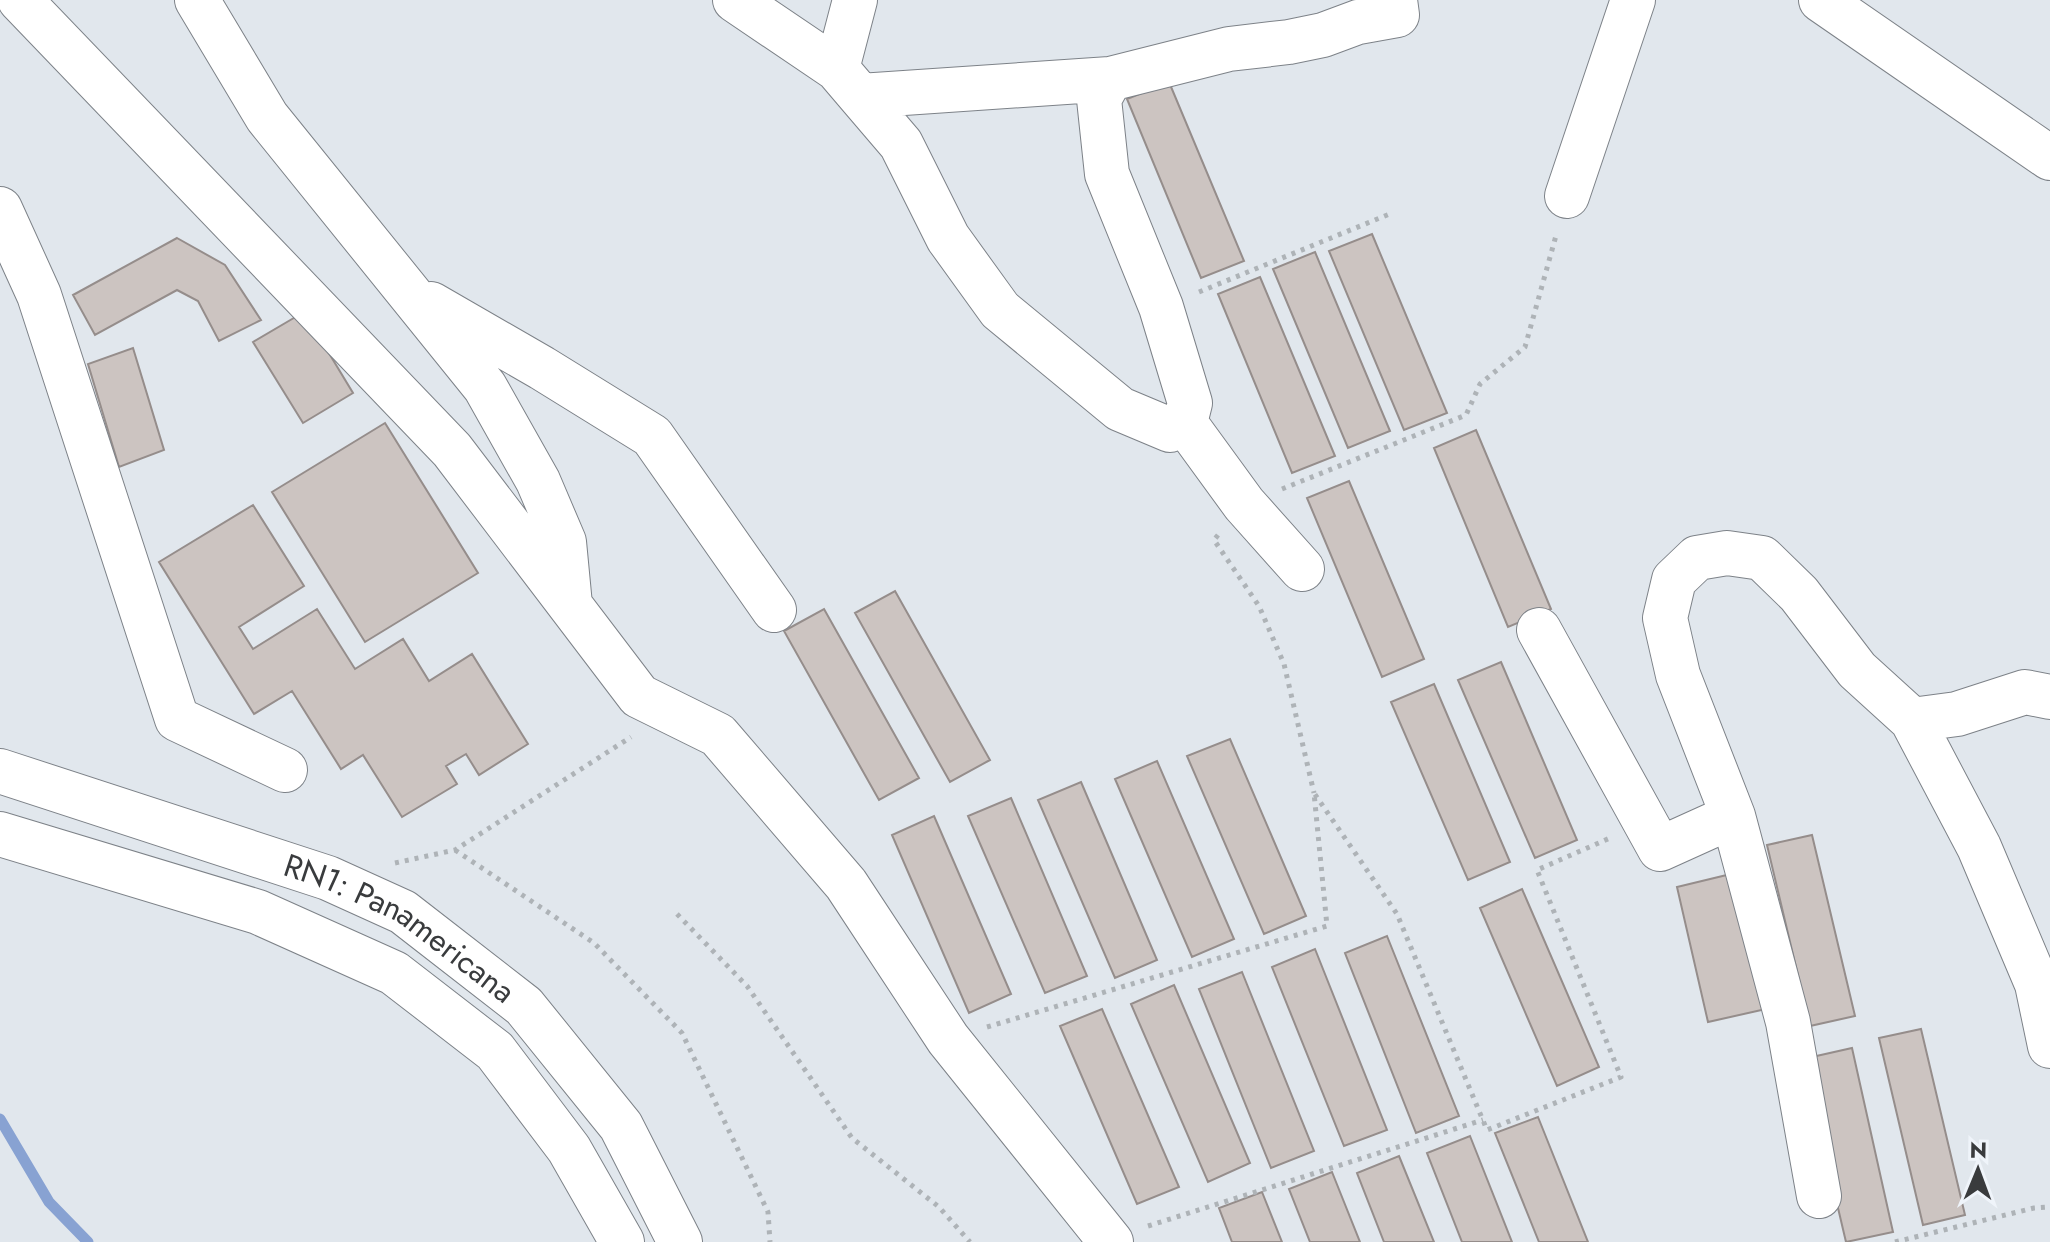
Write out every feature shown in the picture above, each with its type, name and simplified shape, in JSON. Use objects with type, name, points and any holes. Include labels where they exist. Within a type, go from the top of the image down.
[{"type":"main road","points":[[20,0],[452,450],[639,696],[718,735],[846,884],[948,1039],[1109,1240]]},
{"type":"main road","points":[[197,0],[267,117],[485,387],[538,481],[564,542],[570,605]]},
{"type":"main road","points":[[735,0],[849,82],[901,144],[948,238],[1000,310],[1120,409],[1170,430],[1185,423]]},
{"type":"main road","points":[[849,82],[855,0]]},
{"type":"main road","points":[[849,82],[1110,79],[1229,49],[1323,35],[1358,22],[1397,15],[1395,0]]},
{"type":"main road","points":[[1567,196],[1633,0]]},
{"type":"main road","points":[[1821,0],[2050,158]]},
{"type":"main road","points":[[1110,79],[1099,99],[1107,174],[1161,307],[1190,403],[1185,423]]},
{"type":"main road","points":[[0,209],[39,295],[177,719],[285,770]]},
{"type":"main road","points":[[408,291],[652,436],[774,610]]},
{"type":"main road","points":[[1185,423],[1244,504],[1302,569]]},
{"type":"main road","points":[[1819,1196],[1788,1022],[1733,816],[1678,675],[1665,618],[1674,580],[1697,558],[1727,553],[1762,558],[1799,594],[1857,670],[1912,720],[1979,847],[2037,984],[2050,1046]]},
{"type":"main road","points":[[1539,630],[1660,849],[1733,816]]},
{"type":"main road","points":[[1912,720],[1957,714],[2025,692],[2050,697]]},
{"type":"main road","name":"RN1: Panamericana","points":[[0,771],[328,878],[403,912],[524,1006],[621,1126],[680,1242]]},
{"type":"main road","name":"RN1: Panamericana","points":[[0,834],[258,912],[394,973],[495,1051],[569,1149],[622,1242]]},
{"type":"path","points":[[948,1039],[1327,926],[1314,793],[1284,664],[1259,606],[1214,540],[1244,504],[1466,415],[1480,384],[1525,347],[1567,196]]},
{"type":"path","points":[[1161,307],[1392,213]]},
{"type":"path","points":[[328,878],[455,850],[671,712]]},
{"type":"path","points":[[1314,793],[1397,914],[1487,1130],[1621,1077],[1537,870],[1645,822]]},
{"type":"path","points":[[455,850],[594,943],[682,1033],[768,1212],[770,1242]]},
{"type":"path","points":[[677,914],[747,986],[852,1138],[939,1207],[970,1242]]},
{"type":"path","points":[[1109,1240],[1483,1120]]},
{"type":"path","points":[[1895,1242],[2034,1208],[2050,1207]]},
{"type":"building","points":[[1169,82],[1244,261],[1201,278],[1127,99]]},
{"type":"building","points":[[1372,234],[1447,413],[1404,430],[1329,251]]},
{"type":"building","points":[[177,238],[225,265],[261,320],[219,341],[198,301],[177,290],[95,335],[73,295]]},
{"type":"building","points":[[1315,252],[1390,431],[1348,448],[1273,269]]},
{"type":"building","points":[[1260,277],[1335,456],[1292,473],[1218,294]]},
{"type":"building","points":[[304,312],[353,393],[303,423],[253,342]]},
{"type":"building","points":[[133,348],[164,450],[119,467],[88,364]]},
{"type":"building","points":[[385,423],[478,573],[365,642],[272,492]]},
{"type":"building","points":[[1476,430],[1551,609],[1508,627],[1434,448]]},
{"type":"building","points":[[1349,481],[1424,659],[1382,677],[1307,498]]},
{"type":"building","points":[[253,505],[304,586],[239,627],[253,649],[317,609],[355,669],[403,639],[429,681],[472,654],[528,744],[479,775],[466,754],[446,766],[457,784],[402,817],[363,755],[341,769],[292,691],[254,714],[159,562]]},
{"type":"building","points":[[895,591],[990,760],[950,782],[855,613]]},
{"type":"building","points":[[824,609],[919,778],[879,800],[784,631]]},
{"type":"building","points":[[1501,662],[1577,840],[1535,858],[1458,680]]},
{"type":"building","points":[[1434,684],[1510,862],[1468,880],[1391,702]]},
{"type":"building","points":[[1230,739],[1306,916],[1264,934],[1187,756]]},
{"type":"building","points":[[1157,761],[1234,939],[1192,957],[1115,779]]},
{"type":"building","points":[[1081,782],[1157,960],[1115,978],[1038,800]]},
{"type":"building","points":[[1011,798],[1087,976],[1045,993],[968,816]]},
{"type":"building","points":[[934,816],[1011,994],[969,1013],[892,835]]},
{"type":"building","points":[[1812,835],[1855,1016],[1810,1026],[1767,845]]},
{"type":"building","points":[[1735,873],[1766,1009],[1708,1022],[1677,887]]},
{"type":"building","points":[[1522,889],[1599,1067],[1557,1086],[1480,908]]},
{"type":"building","points":[[1387,936],[1459,1116],[1416,1133],[1345,953]]},
{"type":"building","points":[[1315,949],[1387,1130],[1344,1146],[1272,967]]},
{"type":"building","points":[[1242,972],[1314,1151],[1271,1168],[1199,989]]},
{"type":"building","points":[[1174,985],[1250,1163],[1208,1182],[1131,1004]]},
{"type":"building","points":[[1102,1009],[1179,1187],[1137,1204],[1060,1026]]},
{"type":"building","points":[[1921,1029],[1965,1215],[1923,1225],[1879,1038]]},
{"type":"building","points":[[1852,1048],[1893,1232],[1846,1242],[1803,1059]]},
{"type":"building","points":[[1538,1117],[1588,1242],[1539,1242],[1495,1133]]},
{"type":"building","points":[[1470,1136],[1512,1242],[1462,1242],[1427,1153]]},
{"type":"building","points":[[1399,1156],[1434,1242],[1384,1242],[1357,1173]]},
{"type":"building","points":[[1332,1172],[1360,1242],[1310,1242],[1289,1189]]},
{"type":"building","points":[[1262,1192],[1282,1242],[1232,1242],[1219,1208]]},
{"type":"waterway","points":[[0,1119],[49,1202],[88,1242]]}]
